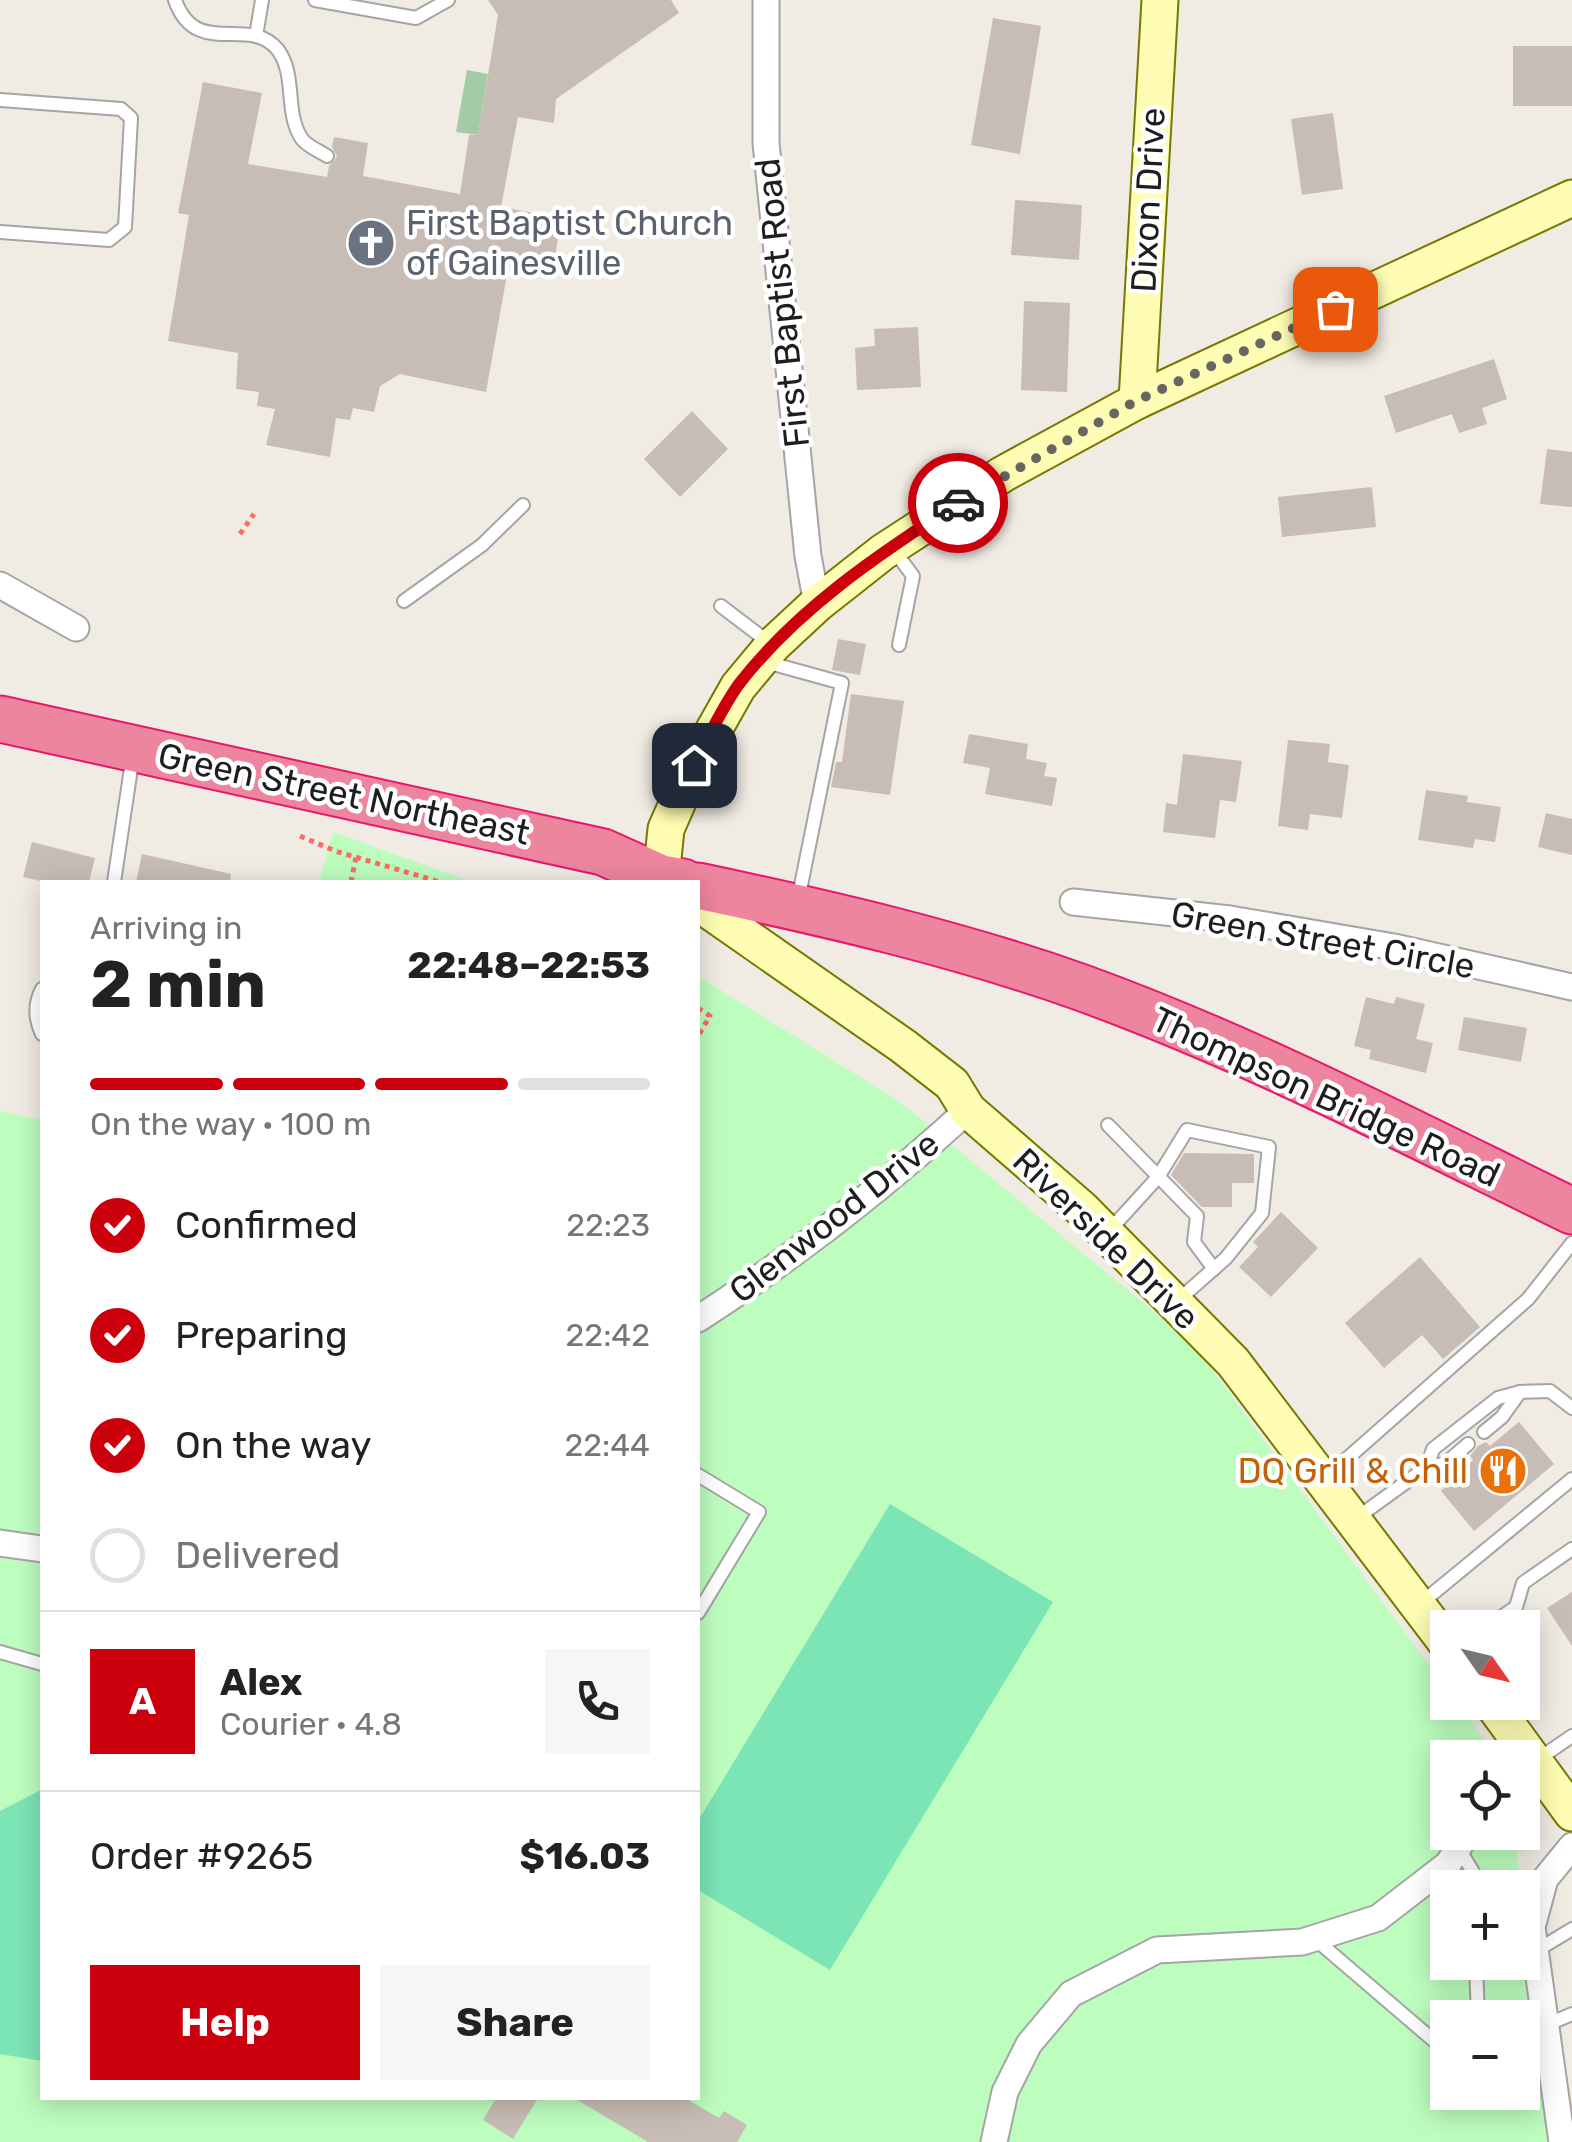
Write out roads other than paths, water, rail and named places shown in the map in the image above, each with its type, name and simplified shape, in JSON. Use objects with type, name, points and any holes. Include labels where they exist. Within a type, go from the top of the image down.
[{"type":"highway","name":"Green Street Northeast","points":[[0,719],[603,852],[672,880]]},
{"type":"highway","name":"Green Street Northeast","points":[[700,887],[878,926],[1078,987]]},
{"type":"highway","name":"Thompson Bridge Road","points":[[1078,987],[1228,1047],[1572,1211]]},
{"type":"street","name":"First Baptist Road","points":[[766,0],[766,143],[808,556],[817,604]]},
{"type":"street","name":"Dixon Drive","points":[[1136,401],[1160,0]]},
{"type":"street","points":[[677,880],[666,828],[727,703],[766,652],[817,604],[892,546],[1003,474],[1136,401],[1572,198]]},
{"type":"street","points":[[0,585],[76,628]]},
{"type":"street","name":"Green Street Circle","points":[[1073,902],[1230,919],[1394,946],[1572,987]]},
{"type":"street","name":"Riverside Drive","points":[[700,904],[904,1046],[952,1084],[968,1110],[1106,1234],[1233,1362],[1430,1622]]},
{"type":"street","name":"Glenwood Drive","points":[[700,1318],[766,1275],[892,1180],[968,1110]]},
{"type":"street","points":[[0,1543],[40,1549]]},
{"type":"street","points":[[1540,1775],[1572,1813]]},
{"type":"street","points":[[1540,1900],[1546,1879],[1572,1846]]},
{"type":"street","points":[[994,2142],[1005,2092],[1029,2044],[1071,1994],[1157,1950],[1302,1942],[1378,1918],[1448,1864],[1457,1850]]},
{"type":"street","points":[[1540,1980],[1566,2110],[1562,2142]]},
{"type":"street","points":[[1548,2142],[1566,2110]]},
{"type":"lane","points":[[175,0],[190,26],[213,35],[256,36],[276,48],[289,74],[294,121],[302,140],[326,156]]},
{"type":"lane","points":[[256,36],[262,0]]},
{"type":"lane","points":[[315,0],[416,18],[448,0]]},
{"type":"lane","points":[[0,100],[121,108],[131,118],[125,226],[108,240],[0,232]]},
{"type":"lane","points":[[404,601],[482,545],[524,505]]},
{"type":"lane","points":[[892,546],[913,576],[899,645]]},
{"type":"lane","points":[[721,606],[766,652],[842,683],[797,907]]},
{"type":"lane","points":[[114,880],[134,748]]},
{"type":"lane","points":[[40,992],[36,1021],[40,1030]]},
{"type":"lane","points":[[1108,1126],[1197,1216],[1194,1242],[1214,1268]]},
{"type":"lane","points":[[1106,1234],[1158,1177],[1187,1130],[1269,1147],[1262,1214],[1214,1268],[1175,1304]]},
{"type":"lane","points":[[1322,1480],[1528,1299],[1572,1242]]},
{"type":"lane","points":[[1427,1467],[1433,1449],[1498,1398],[1520,1392],[1550,1391],[1572,1408]]},
{"type":"lane","points":[[1484,1432],[1520,1392]]},
{"type":"lane","points":[[1354,1521],[1427,1467],[1445,1464],[1468,1444]]},
{"type":"lane","points":[[700,1476],[759,1512],[700,1610]]},
{"type":"lane","points":[[1418,1606],[1572,1480]]},
{"type":"lane","points":[[1512,1610],[1523,1583],[1572,1549]]},
{"type":"lane","points":[[0,1652],[40,1663]]},
{"type":"lane","points":[[1540,1746],[1572,1736]]},
{"type":"lane","points":[[1540,1949],[1572,1929]]},
{"type":"lane","points":[[1314,1938],[1430,2037]]},
{"type":"lane","points":[[1546,2025],[1572,2014]]},
{"type":"place","name":"First Baptist Church of Gainesville","points":[[371,243]]},
{"type":"place","name":"DQ Grill & Chill","points":[[1503,1471]]}]
